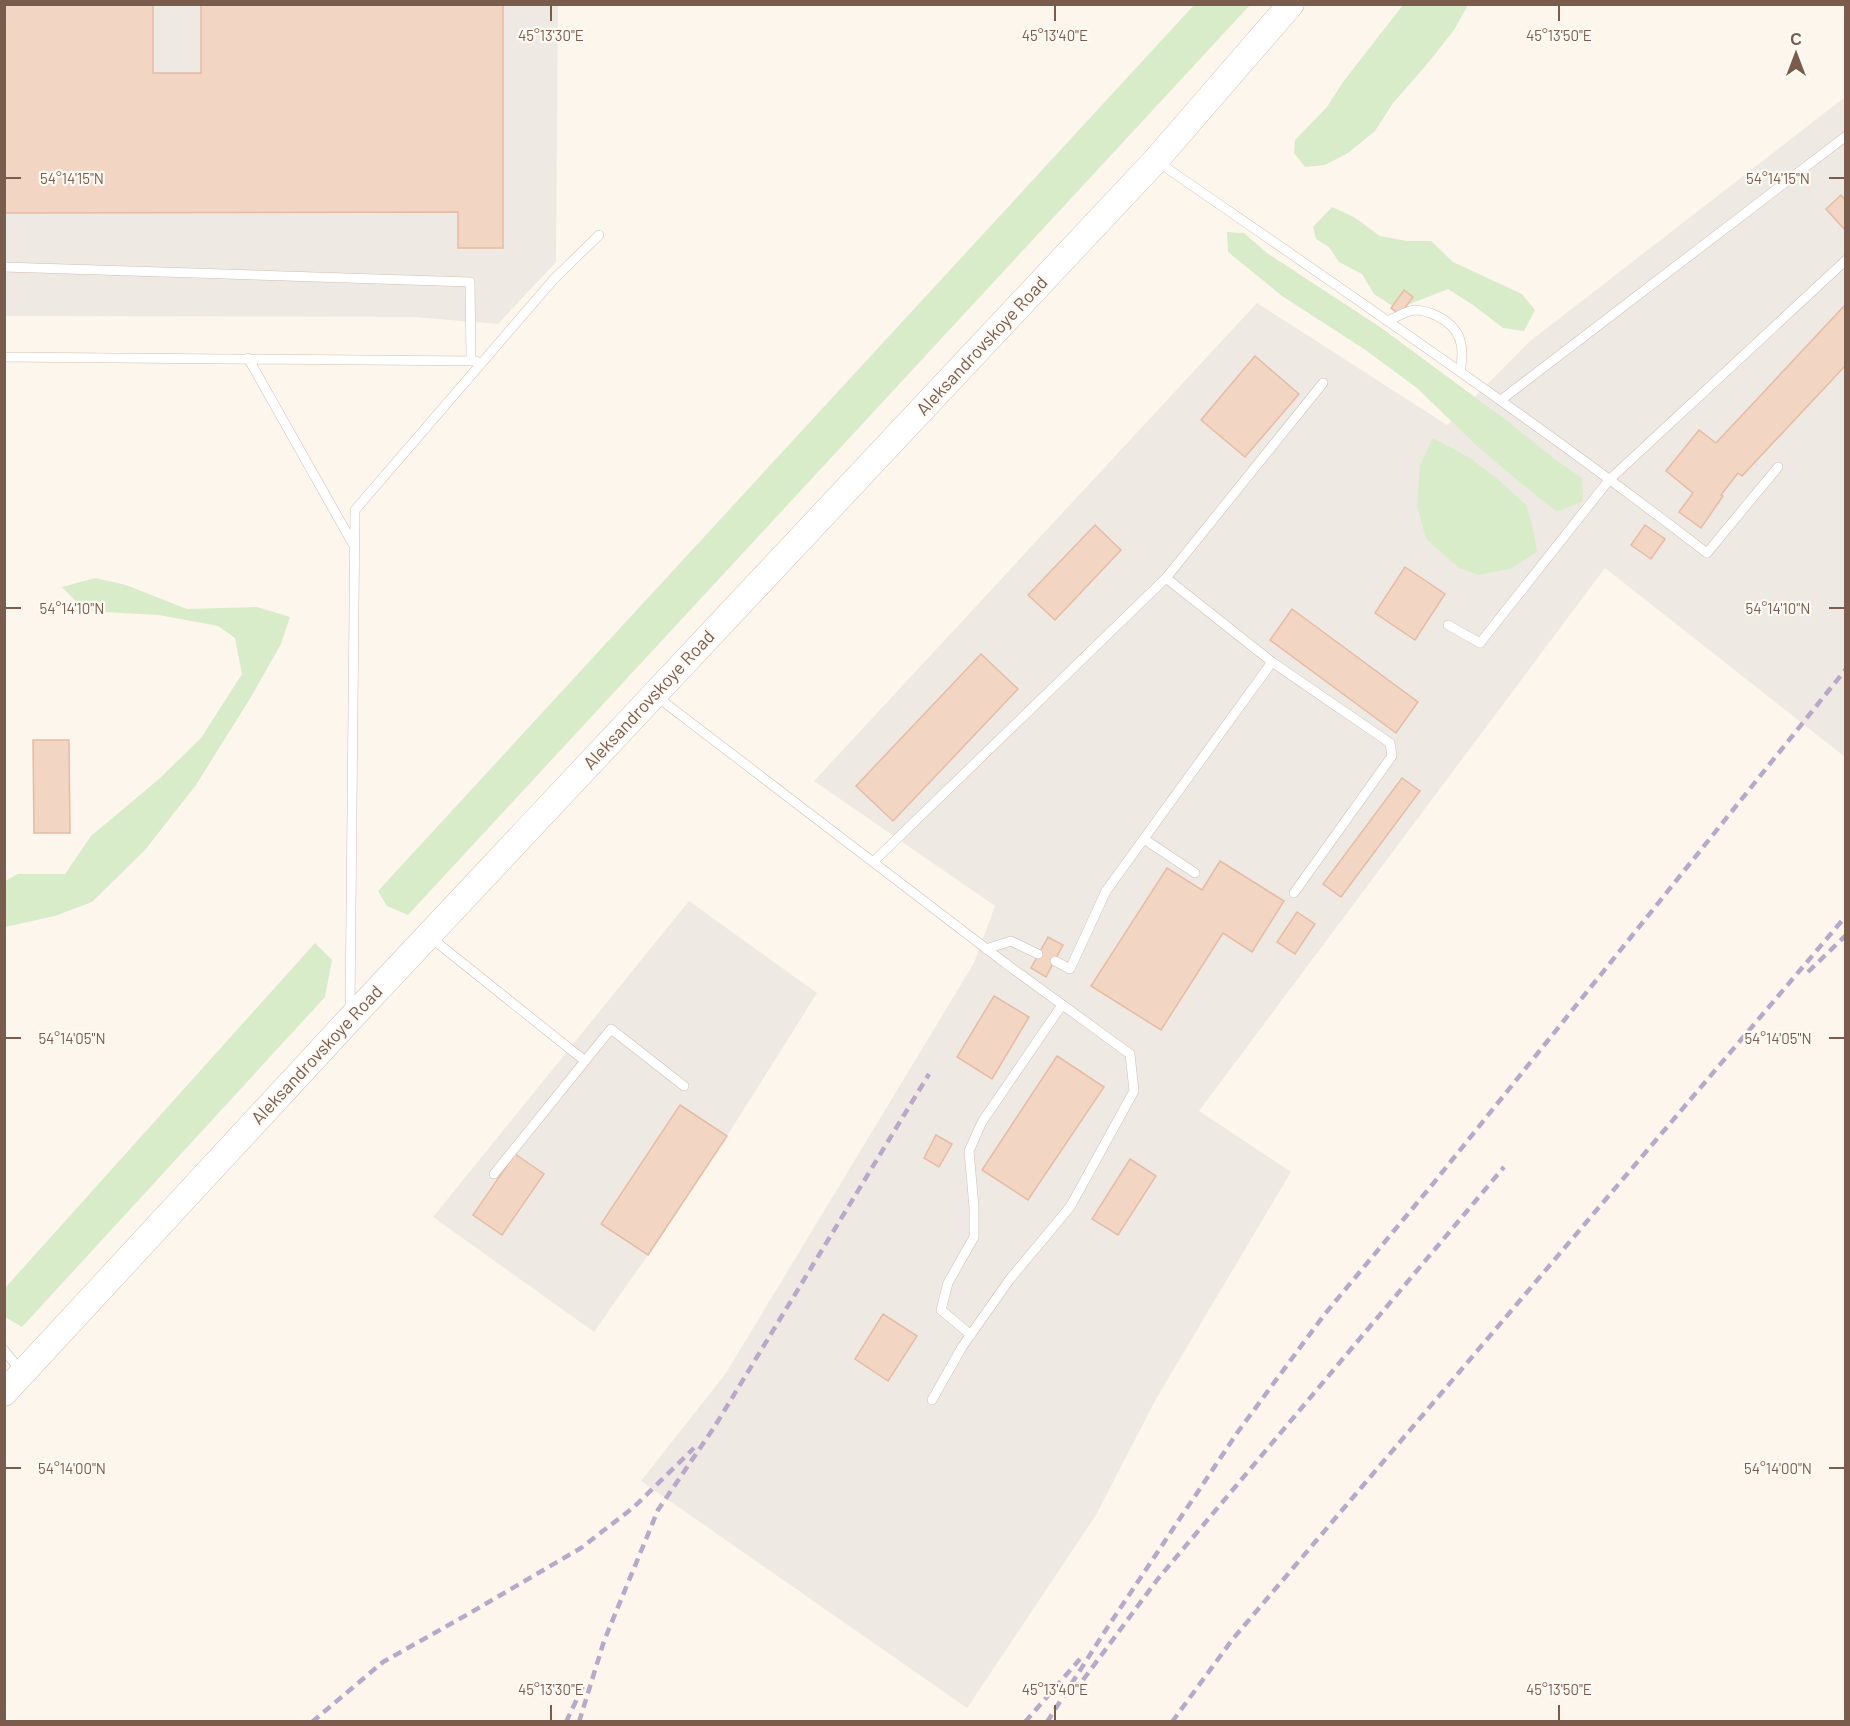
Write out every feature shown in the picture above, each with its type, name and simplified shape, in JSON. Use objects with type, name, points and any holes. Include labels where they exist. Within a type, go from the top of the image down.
[{"type":"main road","name":"Aleksandrovskoye Road","points":[[4,1393],[350,1019],[1156,160],[1291,4]]},
{"type":"lane","points":[[1501,400],[1845,136]]},
{"type":"lane","points":[[1156,160],[1501,400],[1707,553],[1778,467]]},
{"type":"lane","points":[[350,1019],[354,510],[554,279],[599,235]]},
{"type":"lane","points":[[1448,625],[1480,643],[1609,480],[1845,260]]},
{"type":"lane","points":[[4,267],[470,282],[471,360]]},
{"type":"lane","points":[[1388,321],[1414,310],[1432,313],[1446,320],[1458,333],[1463,355],[1460,372]]},
{"type":"lane","points":[[4,357],[483,361]]},
{"type":"lane","points":[[248,358],[354,546]]},
{"type":"lane","points":[[873,862],[1166,578],[1323,383]]},
{"type":"lane","points":[[1166,578],[1272,662],[1390,742],[1392,756],[1294,893]]},
{"type":"lane","points":[[1055,961],[1070,969],[1106,891],[1272,662]]},
{"type":"lane","points":[[654,695],[986,949],[1130,1054],[1134,1091],[1070,1207],[1010,1279],[971,1335],[932,1400]]},
{"type":"lane","points":[[1143,839],[1195,873]]},
{"type":"lane","points":[[429,935],[585,1060]]},
{"type":"lane","points":[[986,949],[1011,941],[1038,954]]},
{"type":"lane","points":[[971,1335],[940,1310],[948,1283],[974,1237],[969,1151],[982,1122],[1062,1005]]},
{"type":"lane","points":[[494,1174],[611,1029],[684,1086]]},
{"type":"lane","points":[[4,1350],[23,1373]]},
{"type":"shaded area","points":[[5,5],[558,5],[556,262],[498,324],[414,317],[5,316]]},
{"type":"shaded area","points":[[1845,97],[1845,757],[1605,568],[1199,1111],[1291,1172],[1156,1399],[1096,1515],[967,1708],[641,1481],[726,1373],[974,963],[995,906],[814,781],[1257,303],[1447,425],[1529,342]]},
{"type":"shaded area","points":[[689,901],[817,993],[727,1136],[594,1332],[433,1217]]},
{"type":"green space","points":[[1195,4],[1250,5],[408,915],[387,906],[378,891]]},
{"type":"green space","points":[[1403,5],[1468,5],[1454,30],[1393,103],[1375,131],[1348,153],[1325,165],[1305,167],[1294,153],[1295,140],[1327,107],[1343,82]]},
{"type":"green space","points":[[1332,207],[1354,217],[1380,236],[1407,241],[1431,241],[1453,262],[1522,294],[1535,310],[1524,331],[1503,328],[1448,289],[1397,309],[1374,294],[1362,274],[1339,262],[1329,247],[1316,239],[1313,227]]},
{"type":"green space","points":[[1227,232],[1244,233],[1267,253],[1380,327],[1510,423],[1582,478],[1583,501],[1557,512],[1477,446],[1417,388],[1364,349],[1282,296],[1228,252]]},
{"type":"green space","points":[[1433,438],[1470,458],[1526,505],[1537,552],[1510,569],[1478,575],[1459,568],[1426,539],[1417,506],[1420,465]]},
{"type":"green space","points":[[95,578],[126,585],[187,609],[257,607],[290,617],[281,644],[251,697],[196,785],[145,850],[92,902],[55,916],[5,927],[5,881],[18,874],[65,874],[91,836],[159,779],[201,738],[242,674],[235,638],[218,626],[159,615],[85,611],[62,587]]},
{"type":"green space","points":[[315,943],[332,960],[325,997],[22,1327],[5,1317],[5,1288]]},
{"type":"building","points":[[4,4],[153,4],[153,73],[201,73],[201,4],[503,4],[503,248],[458,248],[458,212],[4,213]]},
{"type":"building","points":[[1841,195],[1846,201],[1846,231],[1826,209]]},
{"type":"building","points":[[1404,290],[1413,297],[1400,315],[1391,308]]},
{"type":"building","points":[[1846,304],[1846,365],[1742,476],[1738,473],[1721,495],[1723,496],[1701,528],[1679,512],[1693,493],[1666,471],[1699,430],[1716,443]]},
{"type":"building","points":[[1255,356],[1299,394],[1245,457],[1201,420]]},
{"type":"building","points":[[1095,525],[1121,550],[1055,620],[1028,595]]},
{"type":"building","points":[[1645,525],[1665,539],[1651,559],[1631,545]]},
{"type":"building","points":[[1405,567],[1445,594],[1415,640],[1375,613]]},
{"type":"building","points":[[1292,609],[1418,702],[1396,733],[1270,640]]},
{"type":"building","points":[[981,654],[1018,689],[893,821],[856,786]]},
{"type":"building","points":[[33,740],[69,740],[70,833],[34,833]]},
{"type":"building","points":[[1402,778],[1420,791],[1341,897],[1323,884]]},
{"type":"building","points":[[1220,861],[1284,901],[1252,952],[1223,933],[1161,1030],[1091,986],[1167,868],[1202,890]]},
{"type":"building","points":[[1297,912],[1315,924],[1295,954],[1277,942]]},
{"type":"building","points":[[1048,937],[1063,945],[1046,977],[1031,968]]},
{"type":"building","points":[[994,996],[1029,1017],[992,1079],[957,1057]]},
{"type":"building","points":[[1057,1056],[1104,1087],[1028,1200],[982,1170]]},
{"type":"building","points":[[680,1105],[727,1136],[648,1255],[601,1224]]},
{"type":"building","points":[[936,1135],[952,1144],[939,1167],[924,1158]]},
{"type":"building","points":[[515,1154],[544,1174],[502,1235],[473,1215]]},
{"type":"building","points":[[1130,1159],[1156,1176],[1118,1235],[1092,1219]]},
{"type":"building","points":[[883,1314],[917,1336],[888,1381],[855,1359]]},
{"type":"railway","points":[[1047,1722],[1237,1433],[1324,1315],[1432,1185],[1846,669]]},
{"type":"railway","points":[[1172,1722],[1232,1640],[1846,916]]},
{"type":"railway","points":[[1808,972],[1846,935]]},
{"type":"railway","points":[[579,1722],[604,1641],[658,1510],[715,1426],[929,1074]]},
{"type":"railway","points":[[1083,1680],[1157,1580],[1504,1167]]},
{"type":"railway","points":[[312,1722],[383,1662],[581,1548],[634,1507],[694,1448]]},
{"type":"railway","points":[[1025,1722],[1080,1659]]},
{"type":"railway","points":[[566,1722],[585,1682]]}]
